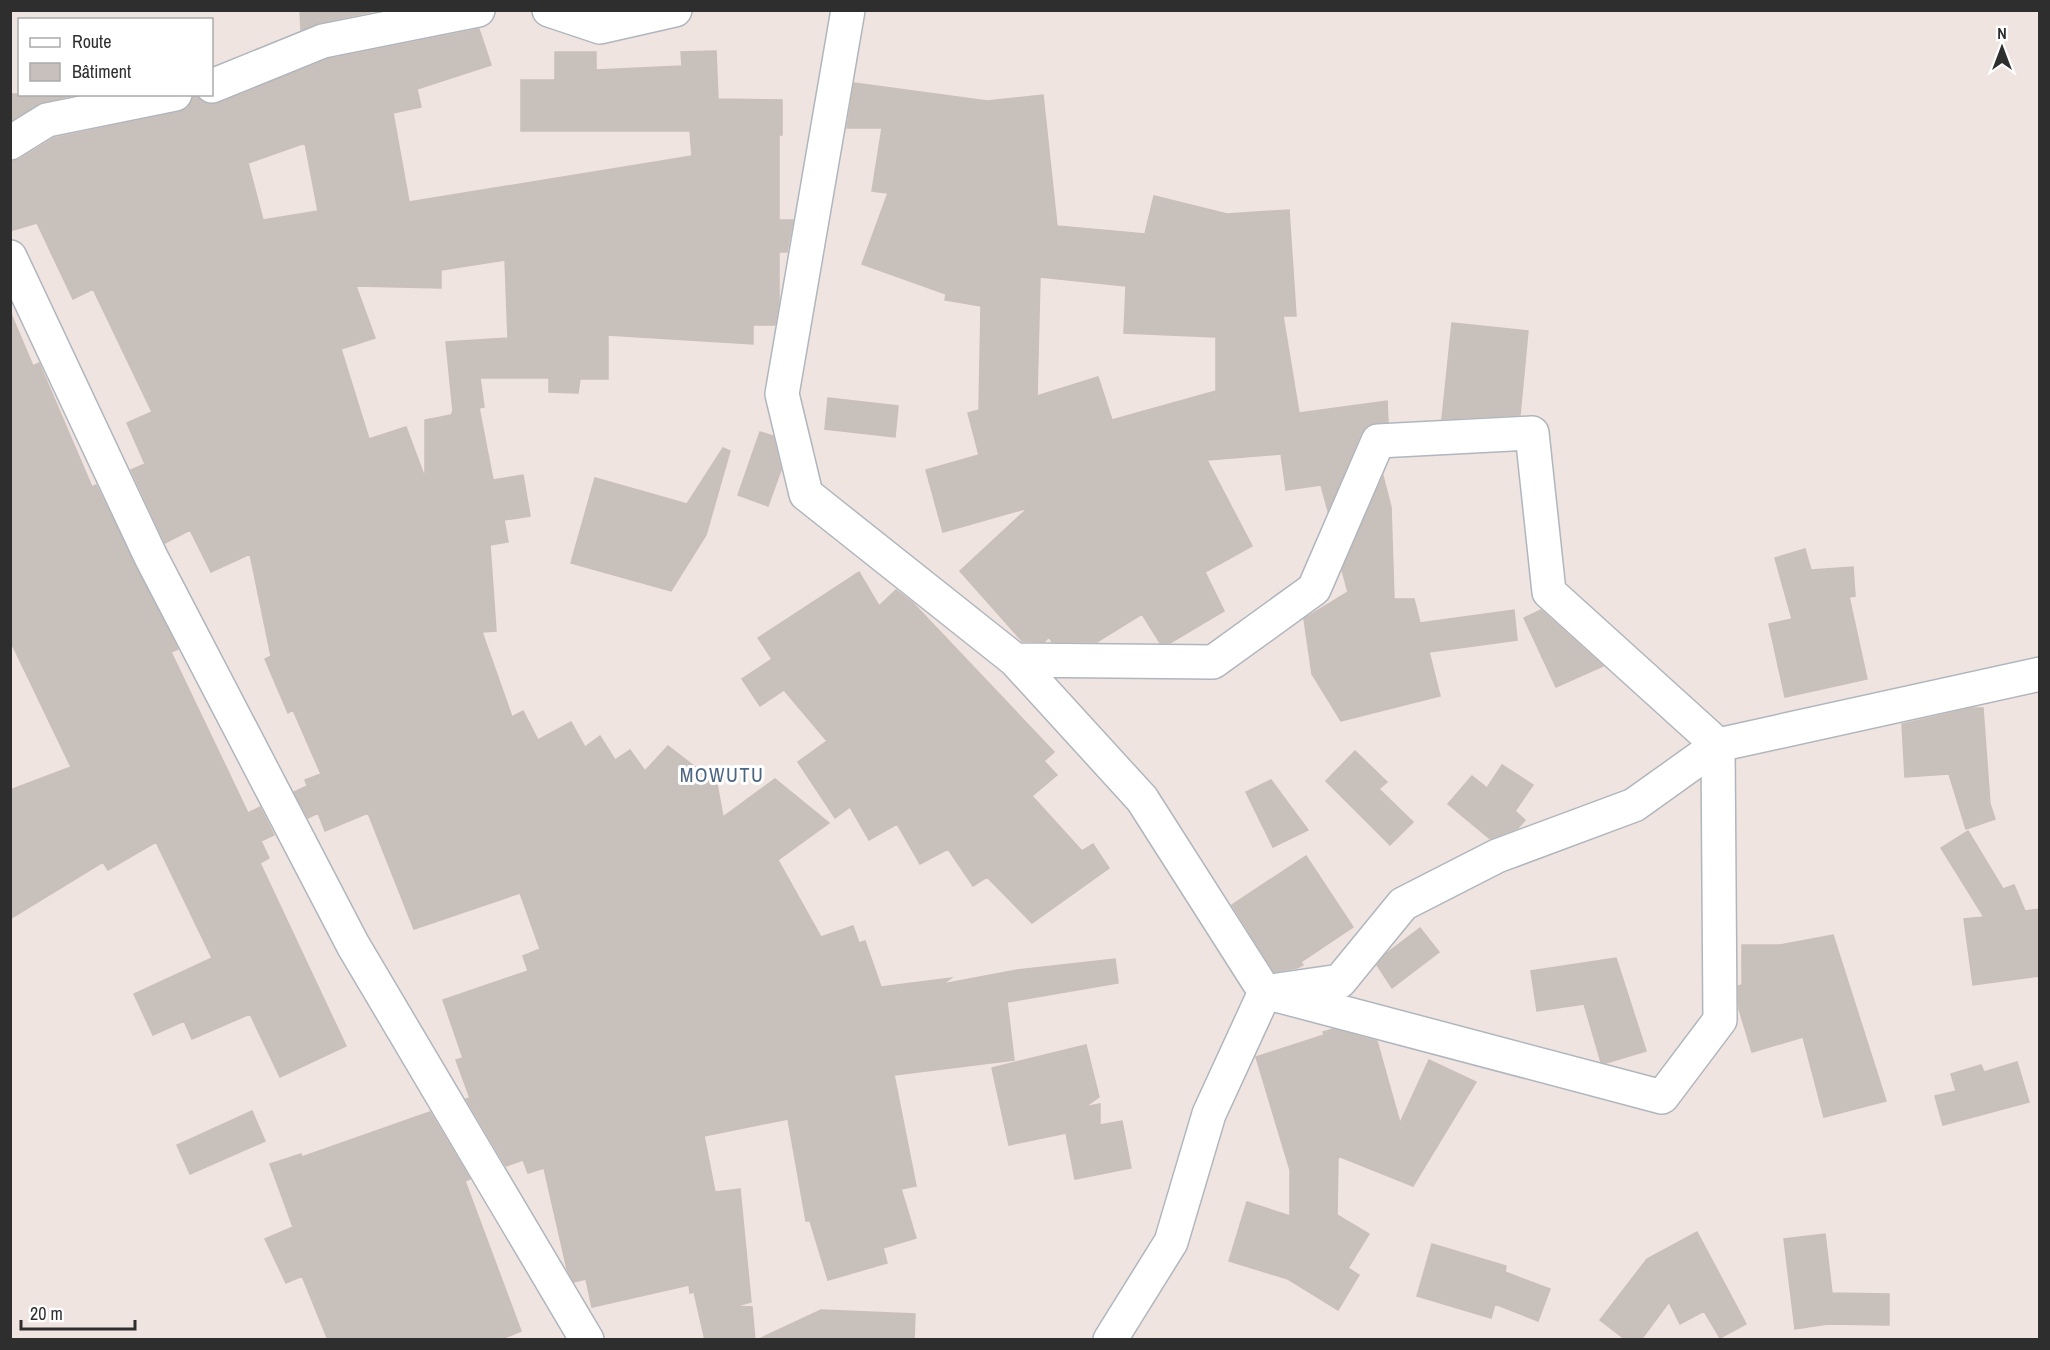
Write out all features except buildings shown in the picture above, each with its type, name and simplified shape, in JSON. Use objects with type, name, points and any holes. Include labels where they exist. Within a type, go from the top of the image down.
[{"type":"street","points":[[213,86],[323,41],[478,10]]},
{"type":"street","points":[[549,10],[600,27],[675,10]]},
{"type":"street","points":[[848,10],[782,393],[806,494],[1015,660],[1142,799],[1265,992],[1662,1097],[1720,1020],[1718,745],[1549,592],[1532,433],[1378,441],[1314,590],[1213,662],[1015,660]]},
{"type":"street","points":[[10,143],[47,120],[165,96]]},
{"type":"street","points":[[10,256],[151,557],[353,945],[587,1340]]},
{"type":"street","points":[[1265,992],[1340,981],[1403,904],[1497,856],[1634,805],[1718,745],[2040,674]]},
{"type":"street","points":[[1110,1340],[1171,1242],[1209,1114],[1265,992]]},
{"type":"district","name":"MOWUTU","points":[[722,775]]}]
